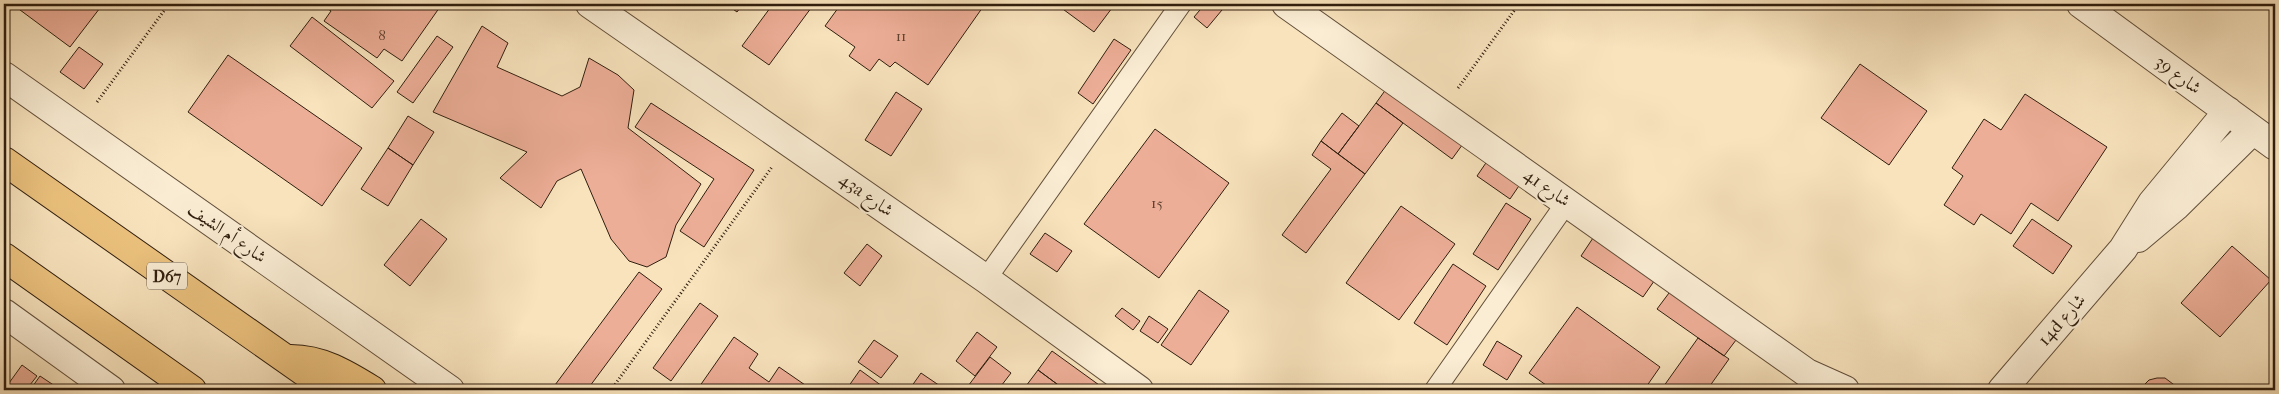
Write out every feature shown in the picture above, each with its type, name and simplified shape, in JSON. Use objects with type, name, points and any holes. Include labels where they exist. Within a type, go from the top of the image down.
[{"type":"main road","name":"D67","points":[[4,161],[330,390]]},
{"type":"main road","points":[[4,257],[192,390]]},
{"type":"main road","points":[[284,359],[319,362],[335,368],[372,390]]},
{"type":"street","name":"43a شارع","points":[[590,4],[986,279],[1138,390]]},
{"type":"street","name":"شارع 41","points":[[1286,4],[1567,202],[1815,381],[1845,390]]},
{"type":"street","name":"شارع 39","points":[[2081,4],[2275,146]]},
{"type":"street","name":"شارع أم الشيف","points":[[4,76],[450,390]]},
{"type":"street","name":"14d شارع","points":[[2002,390],[2122,249],[2146,210],[2228,111]]},
{"type":"street","name":"14d شارع","points":[[2122,249],[2164,218],[2253,130]]},
{"type":"street","points":[[4,313],[111,390]]},
{"type":"lane","points":[[986,279],[1181,4]]},
{"type":"lane","points":[[1436,390],[1567,202]]},
{"type":"path","points":[[77,128],[169,4]]},
{"type":"path","points":[[1439,112],[1519,4]]},
{"type":"path","points":[[611,390],[790,142]]},
{"type":"building","points":[[12,4],[103,4],[70,47]]},
{"type":"building","points":[[321,4],[442,4],[402,61],[384,49],[377,58],[324,21],[331,11]]},
{"type":"building","points":[[726,4],[743,4],[737,12]]},
{"type":"building","points":[[773,4],[814,4],[769,65],[742,46]]},
{"type":"building","points":[[841,4],[985,4],[928,85],[895,62],[890,67],[879,59],[870,71],[849,56],[855,47],[825,26]]},
{"type":"building","points":[[1056,4],[1115,4],[1094,32]]},
{"type":"building","points":[[1205,4],[1227,4],[1207,28],[1194,17]]},
{"type":"building","points":[[312,17],[394,81],[372,108],[290,46]]},
{"type":"building","points":[[482,26],[508,43],[497,67],[562,96],[580,87],[589,58],[618,75],[634,90],[628,128],[701,184],[676,225],[666,257],[647,267],[629,261],[611,239],[581,169],[557,181],[541,208],[500,178],[527,152],[433,112]]},
{"type":"building","points":[[437,36],[453,47],[413,103],[397,92]]},
{"type":"building","points":[[1114,39],[1131,50],[1093,104],[1078,93]]},
{"type":"building","points":[[79,47],[103,64],[84,89],[60,72]]},
{"type":"building","points":[[228,55],[362,148],[322,206],[188,112]]},
{"type":"building","points":[[1860,64],[1927,111],[1889,165],[1821,118]]},
{"type":"building","points":[[1392,81],[1468,137],[1452,159],[1376,103]]},
{"type":"building","points":[[896,92],[922,109],[891,156],[865,140]]},
{"type":"building","points":[[2025,94],[2107,147],[2058,221],[2031,203],[2011,234],[1981,214],[1974,225],[1944,205],[1963,176],[1952,168],[1984,119],[2001,130]]},
{"type":"building","points":[[651,103],[754,170],[704,247],[680,231],[714,179],[635,127]]},
{"type":"building","points":[[1376,103],[1403,123],[1365,174],[1338,154]]},
{"type":"building","points":[[1342,113],[1359,126],[1338,154],[1321,141]]},
{"type":"building","points":[[408,116],[434,132],[413,165],[388,148]]},
{"type":"building","points":[[1155,129],[1229,183],[1159,278],[1084,224]]},
{"type":"building","points":[[1321,141],[1365,174],[1306,253],[1282,235],[1331,169],[1312,155]]},
{"type":"building","points":[[388,148],[413,165],[388,206],[361,189]]},
{"type":"building","points":[[1492,154],[1525,177],[1510,199],[1477,176]]},
{"type":"building","points":[[1506,203],[1531,219],[1498,270],[1473,254]]},
{"type":"building","points":[[1401,206],[1455,244],[1399,320],[1346,283]]},
{"type":"building","points":[[421,219],[447,239],[410,286],[384,265]]},
{"type":"building","points":[[2032,219],[2072,246],[2053,274],[2013,246]]},
{"type":"building","points":[[1597,232],[1659,274],[1643,297],[1581,256]]},
{"type":"building","points":[[1045,233],[1072,251],[1057,272],[1030,254]]},
{"type":"building","points":[[867,244],[882,256],[860,286],[844,273]]},
{"type":"building","points":[[2232,246],[2271,280],[2220,337],[2181,303]]},
{"type":"building","points":[[1453,264],[1486,286],[1447,345],[1414,323]]},
{"type":"building","points":[[639,272],[662,289],[587,390],[562,390],[555,385]]},
{"type":"building","points":[[1675,285],[1742,332],[1724,356],[1657,309]]},
{"type":"building","points":[[1199,290],[1229,311],[1191,365],[1161,345]]},
{"type":"building","points":[[700,303],[718,316],[671,381],[653,368]]},
{"type":"building","points":[[1577,307],[1660,367],[1644,390],[1553,390],[1529,373]]},
{"type":"building","points":[[1122,308],[1140,321],[1133,330],[1115,316]]},
{"type":"building","points":[[1149,316],[1168,329],[1158,343],[1140,331]]},
{"type":"building","points":[[977,332],[997,347],[975,376],[956,361]]},
{"type":"building","points":[[734,337],[758,354],[749,368],[769,382],[779,367],[808,387],[806,390],[697,390]]},
{"type":"building","points":[[1698,338],[1729,359],[1707,390],[1661,390]]},
{"type":"building","points":[[874,340],[898,356],[881,378],[858,362]]},
{"type":"building","points":[[1497,341],[1522,356],[1507,380],[1483,365]]},
{"type":"building","points":[[1052,351],[1106,390],[1065,390],[1038,370]]},
{"type":"building","points":[[990,357],[1011,373],[998,390],[965,390]]},
{"type":"building","points":[[22,365],[37,376],[26,390],[4,390]]},
{"type":"building","points":[[860,370],[882,386],[879,390],[846,390]]},
{"type":"building","points":[[1038,370],[1065,390],[1023,390]]},
{"type":"building","points":[[921,373],[946,390],[909,390]]},
{"type":"building","points":[[40,376],[61,390],[30,390]]},
{"type":"building","points":[[2165,378],[2181,390],[2139,390],[2149,380]]}]
